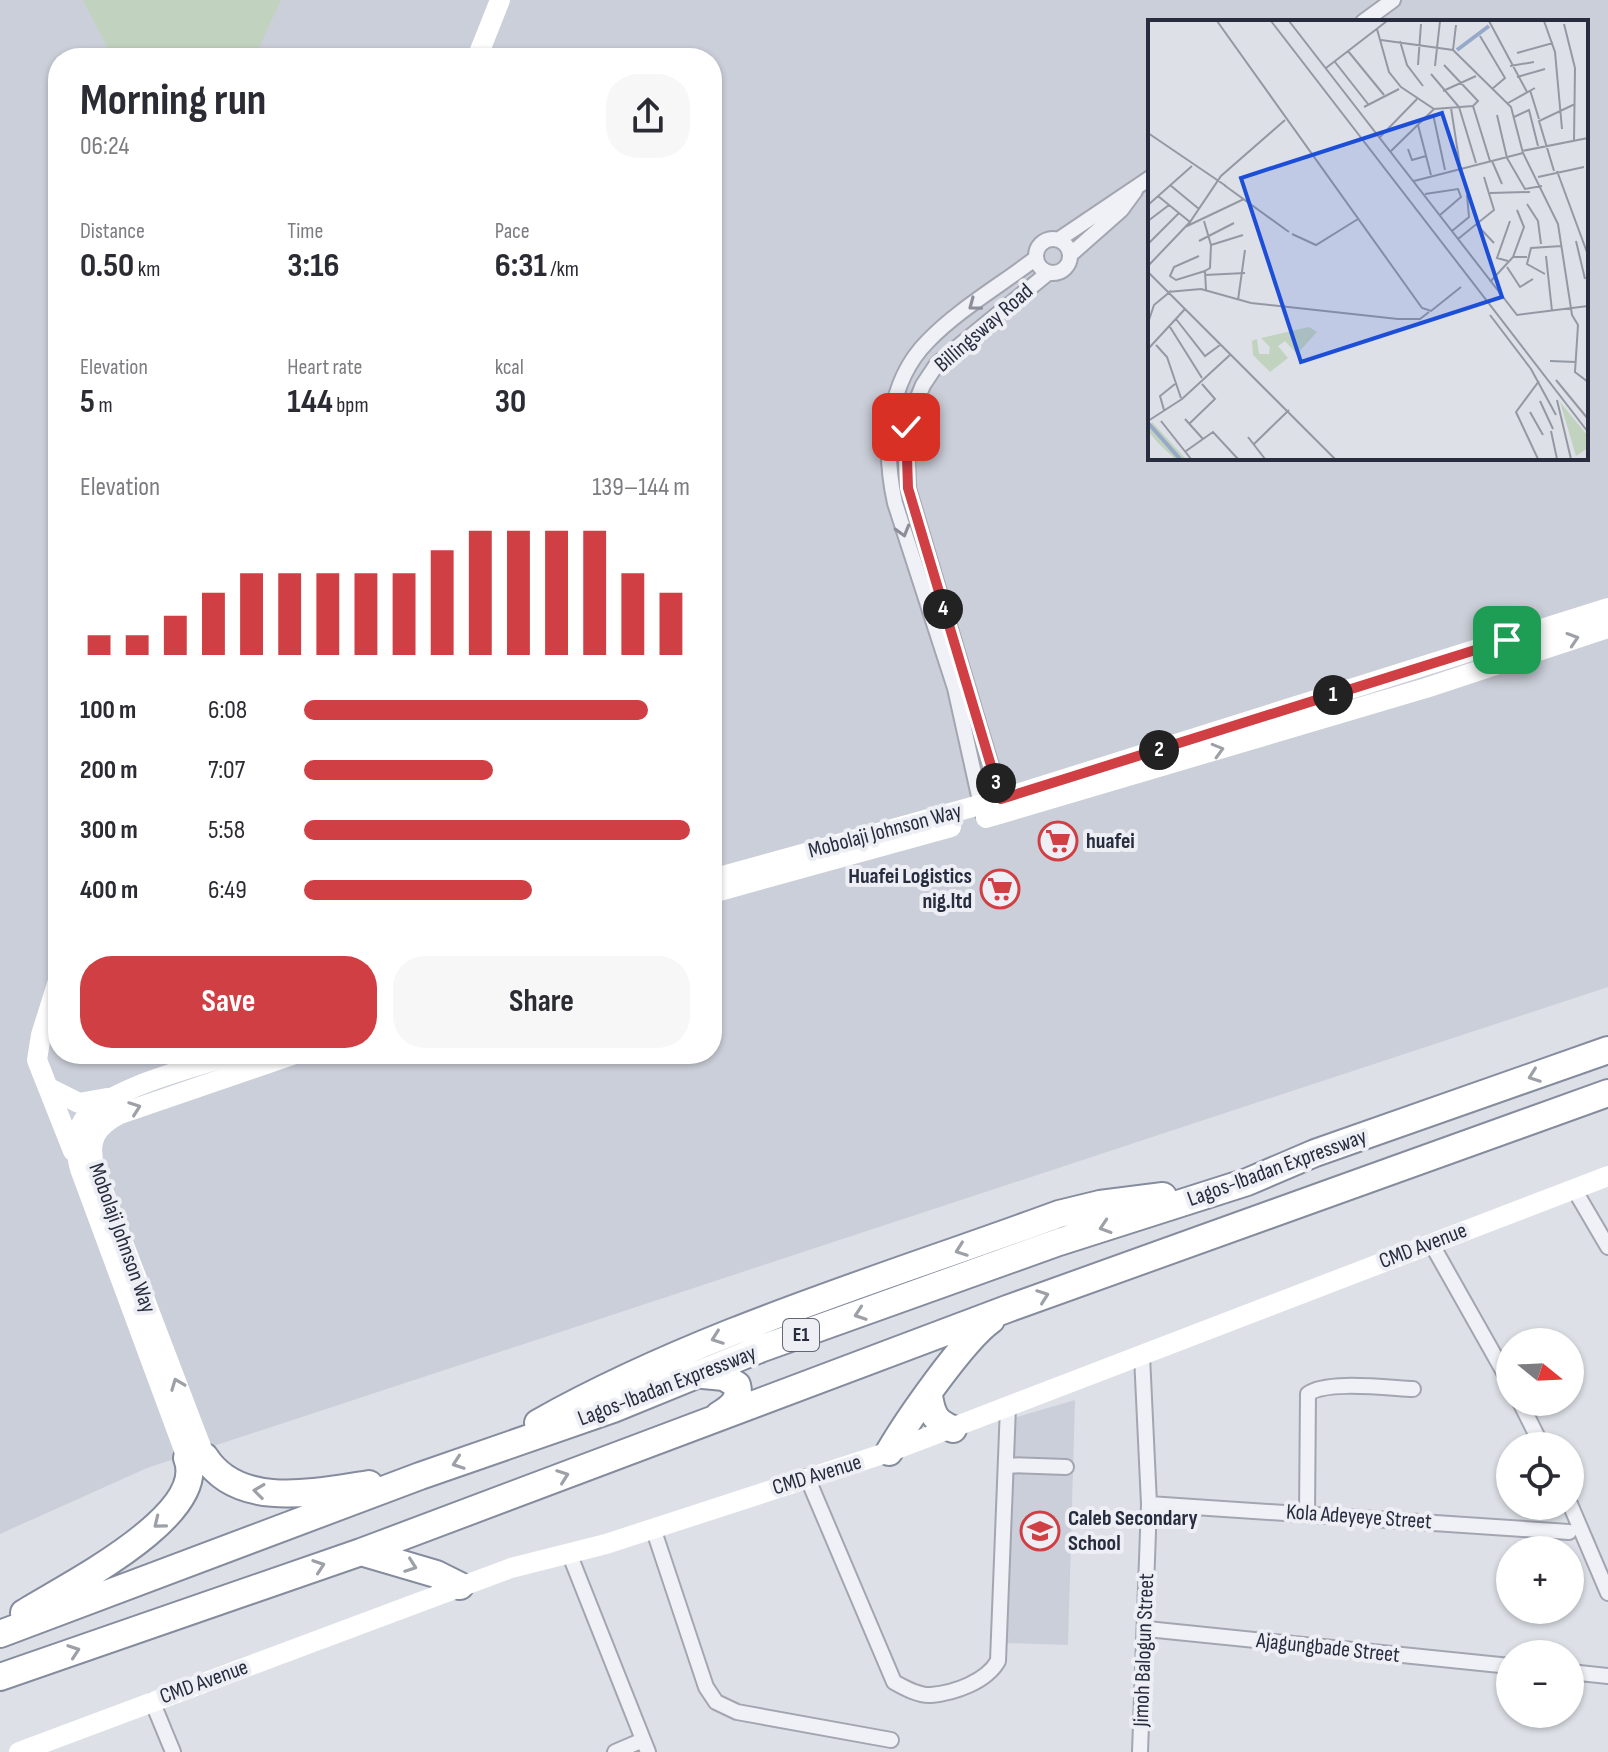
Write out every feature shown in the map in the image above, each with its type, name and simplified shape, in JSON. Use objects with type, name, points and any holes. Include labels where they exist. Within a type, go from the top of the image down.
[{"type":"highway","name":"Lagos-Ibadan Expressway","points":[[0,1634],[420,1476],[703,1375],[760,1349],[1059,1242],[1208,1194],[1608,1050]]},
{"type":"highway","name":"Lagos-Ibadan Expressway","points":[[0,1677],[361,1552],[1007,1309],[1608,1093]]},
{"type":"highway","points":[[508,1445],[529,1428],[609,1384],[706,1342],[1059,1214],[1154,1197],[1208,1194],[1233,1228]]},
{"type":"highway","points":[[889,1452],[905,1424],[973,1336],[1007,1309]]},
{"type":"highway","points":[[701,1425],[731,1408],[738,1391],[731,1380],[703,1375]]},
{"type":"highway","points":[[929,1396],[932,1414],[942,1425],[953,1429]]},
{"type":"highway","points":[[0,1627],[100,1566],[168,1517],[181,1501],[192,1479],[196,1457],[226,1480],[246,1489],[276,1493],[311,1493],[420,1476]]},
{"type":"highway","points":[[361,1552],[436,1574],[460,1586]]},
{"type":"street","points":[[481,48],[500,0]]},
{"type":"street","points":[[1366,20],[1393,0]]},
{"type":"street","points":[[1145,181],[1121,210],[1070,255],[1064,269],[1048,273],[1040,267],[1036,258],[1042,243],[1058,240],[1145,181]]},
{"type":"street","points":[[1058,240],[1066,245],[1070,255]]},
{"type":"street","name":"Billingsway Road","points":[[992,809],[895,503],[888,473],[889,422],[909,368],[927,341],[1036,258]]},
{"type":"street","name":"Billingsway Road","points":[[992,809],[908,488],[906,427],[923,385],[937,364],[1048,273]]},
{"type":"street","name":"Mobolaji Johnson Way","points":[[722,876],[992,809],[1608,608]]},
{"type":"street","name":"Mobolaji Johnson Way","points":[[722,890],[992,809],[1426,688],[1608,628]]},
{"type":"street","points":[[48,1013],[37,1060],[79,1146]]},
{"type":"street","points":[[91,1112],[117,1096],[206,1064]]},
{"type":"street","points":[[51,1089],[91,1112],[139,1107],[266,1064]]},
{"type":"street","name":"Mobolaji Johnson Way","points":[[79,1146],[94,1134],[91,1112]]},
{"type":"street","name":"Mobolaji Johnson Way","points":[[79,1146],[80,1169],[196,1457]]},
{"type":"street","name":"Mobolaji Johnson Way","points":[[79,1146],[95,1169],[196,1457]]},
{"type":"street","name":"CMD Avenue","points":[[19,1752],[460,1586],[653,1528],[953,1429],[1608,1176]]},
{"type":"street","points":[[1574,1189],[1608,1247]]},
{"type":"street","points":[[1431,1243],[1496,1358]]},
{"type":"street","name":"Jimoh Balogun Street","points":[[1140,1752],[1147,1629],[1149,1504],[1142,1356]]},
{"type":"street","points":[[1307,1513],[1308,1394],[1323,1388],[1413,1389]]},
{"type":"street","points":[[807,1477],[894,1682],[929,1696],[982,1679],[998,1661],[1008,1407]]},
{"type":"street","points":[[1006,1465],[1066,1467]]},
{"type":"street","name":"Kola Adeyeye Street","points":[[1149,1504],[1569,1532]]},
{"type":"street","points":[[1577,1520],[1608,1593]]},
{"type":"street","points":[[653,1528],[706,1687],[716,1702],[737,1712],[891,1740]]},
{"type":"street","points":[[569,1553],[646,1746],[615,1752]]},
{"type":"street","name":"Ajagungbade Street","points":[[1147,1629],[1496,1665]]},
{"type":"street","points":[[1584,1673],[1608,1676]]},
{"type":"street","points":[[152,1701],[173,1752]]},
{"type":"shaded area","points":[[0,0],[1608,0],[1608,987],[147,1468],[0,1534]]},
{"type":"shaded area","name":"Caleb Secondary School","points":[[1075,1400],[1068,1645],[1006,1643],[1010,1419]]},
{"type":"green space","points":[[83,0],[281,0],[259,48],[108,48]]},
{"type":"place","name":"huafei","points":[[1058,841]]},
{"type":"place","name":"Huafei Logistics nig.ltd","points":[[1000,889]]},
{"type":"place","name":"Caleb Secondary School","points":[[1040,1531]]},
{"type":"route","points":[[906,427],[908,488],[1001,799],[1507,640]]}]
